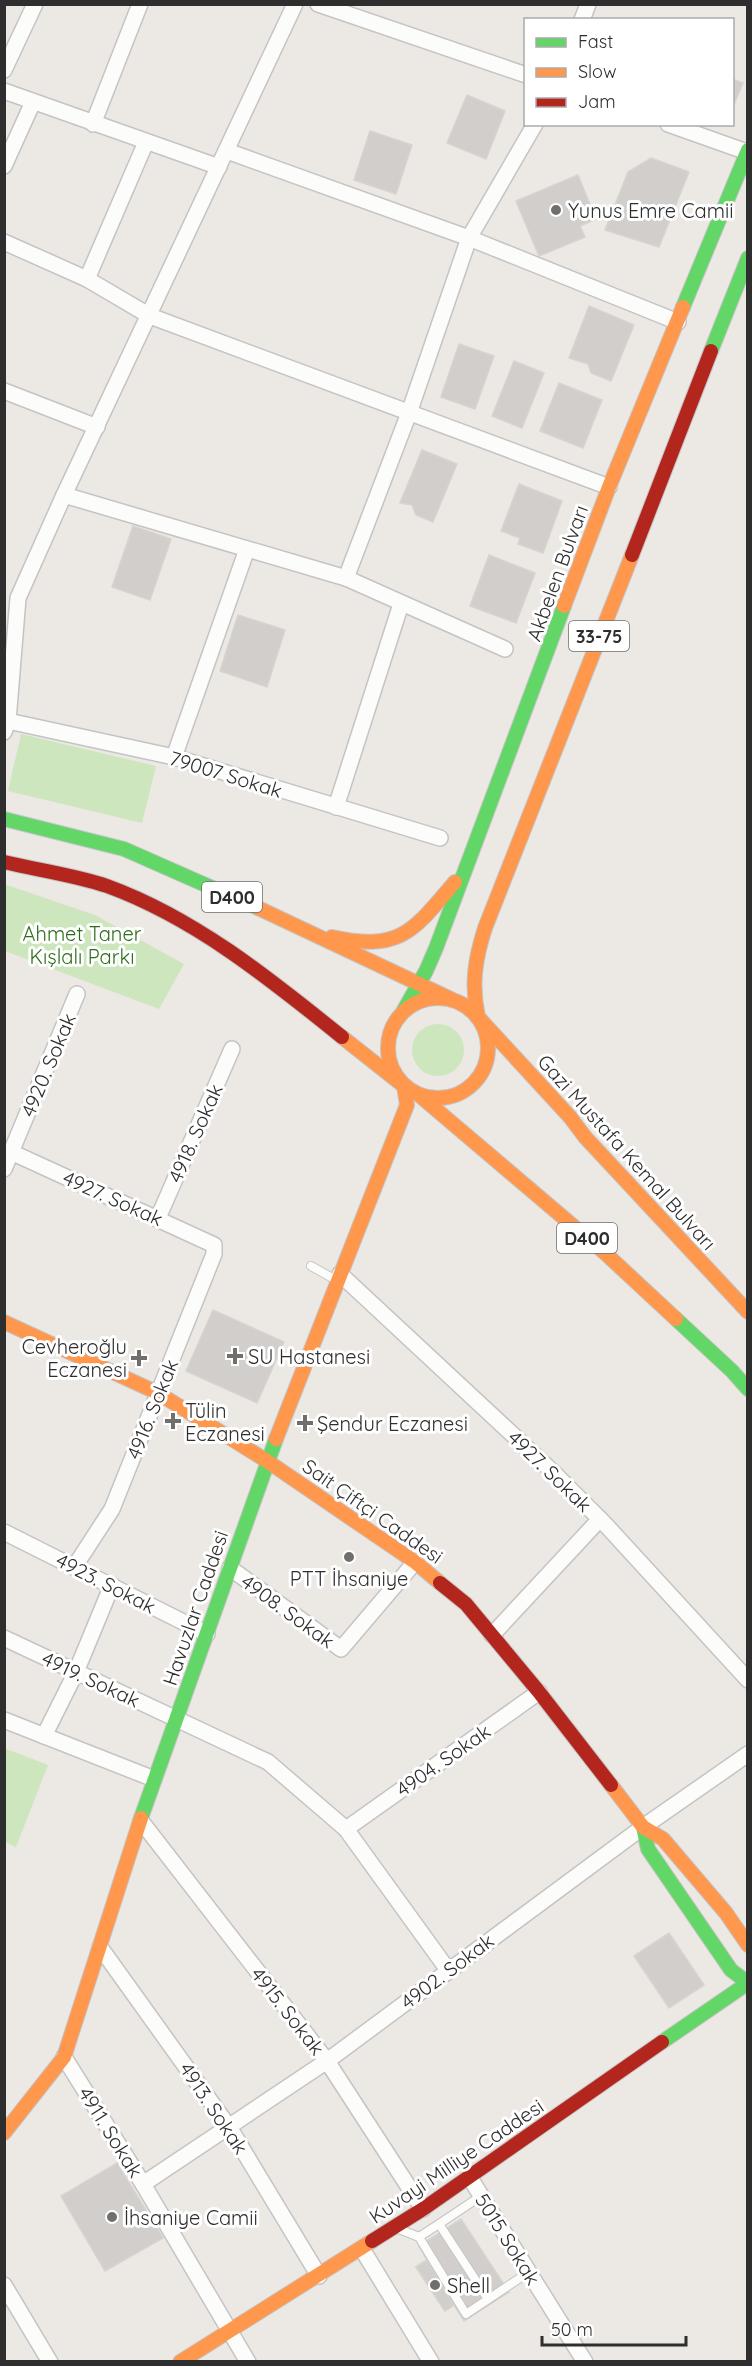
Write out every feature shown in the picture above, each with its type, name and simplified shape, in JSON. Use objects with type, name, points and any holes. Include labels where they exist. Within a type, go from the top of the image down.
[{"type":"main road","name":"Akbelen Bulvarı","points":[[404,1010],[436,948],[609,487],[747,151]]},
{"type":"main road","name":"33-75","points":[[478,1017],[472,993],[472,966],[485,928],[747,258]]},
{"type":"main road","name":"D400","points":[[4,819],[124,849],[311,931],[334,945],[451,999]]},
{"type":"main road","name":"D400","points":[[6,863],[106,886],[183,921],[282,989],[404,1086]]},
{"type":"main road","points":[[311,931],[352,943],[382,944],[411,931],[467,869]]},
{"type":"main road","points":[[435,998],[451,999],[466,1006],[478,1017],[486,1032],[488,1048],[486,1064],[478,1078],[467,1090],[452,1097],[435,1099],[419,1095],[404,1086],[394,1072],[388,1057],[388,1040],[394,1024],[404,1010],[418,1001],[435,998]]},
{"type":"main road","name":"Gazi Mustafa Kemal Bulvarı","points":[[478,1017],[747,1312]]},
{"type":"main road","name":"Havuzlar Caddesi","points":[[4,2133],[64,2057],[154,1779],[267,1461],[407,1105],[404,1086]]},
{"type":"main road","name":"D400","points":[[419,1095],[605,1253],[732,1371],[747,1389]]},
{"type":"main road","name":"Sait Çiftçi Caddesi","points":[[4,1322],[158,1393],[267,1461],[415,1562],[466,1604],[539,1692],[643,1827],[663,1839],[726,1913],[747,1945]]},
{"type":"main road","name":"Sait Çiftçi Caddesi","points":[[643,1827],[648,1849],[731,1970],[747,1983]]},
{"type":"main road","name":"Kuvayi Milliye Caddesi","points":[[180,2361],[319,2276],[470,2178],[747,1983]]},
{"type":"street","points":[[4,70],[35,4]]},
{"type":"street","points":[[93,124],[140,4]]},
{"type":"street","points":[[6,727],[11,598],[97,427],[295,4]]},
{"type":"street","points":[[318,4],[524,75]]},
{"type":"street","points":[[4,91],[219,167]]},
{"type":"street","points":[[4,166],[33,102]]},
{"type":"street","points":[[346,578],[409,413],[469,238],[534,126]]},
{"type":"street","points":[[674,126],[747,151]]},
{"type":"street","points":[[87,279],[146,142]]},
{"type":"street","points":[[227,151],[469,238],[678,322]]},
{"type":"street","points":[[4,242],[87,279],[150,316],[609,487]]},
{"type":"street","points":[[4,392],[97,427]]},
{"type":"street","points":[[64,495],[346,578],[505,649]]},
{"type":"street","points":[[174,757],[247,549]]},
{"type":"street","points":[[336,807],[401,604]]},
{"type":"street","name":"79007 Sokak","points":[[6,727],[174,757],[440,838]]},
{"type":"street","name":"4920. Sokak","points":[[4,1169],[77,994]]},
{"type":"street","name":"4918. Sokak","points":[[158,1218],[231,1049]]},
{"type":"street","name":"4927. Sokak","points":[[11,1152],[214,1245]]},
{"type":"street","name":"4916. Sokak","points":[[75,1566],[112,1509],[214,1254],[214,1245]]},
{"type":"street","name":"4927. Sokak","points":[[339,1278],[555,1474],[600,1519],[747,1680]]},
{"type":"street","points":[[492,1635],[600,1519]]},
{"type":"street","name":"4923. Sokak","points":[[4,1532],[207,1634]]},
{"type":"street","name":"4908. Sokak","points":[[230,1568],[341,1649],[415,1562]]},
{"type":"street","points":[[45,1736],[76,1672],[112,1585]]},
{"type":"street","name":"4919. Sokak","points":[[4,1638],[268,1762],[346,1828],[448,1970]]},
{"type":"street","name":"4904. Sokak","points":[[346,1828],[539,1692]]},
{"type":"street","points":[[4,1720],[154,1779]]},
{"type":"street","name":"4902. Sokak","points":[[143,2184],[327,2061],[643,1827],[747,1754]]},
{"type":"street","name":"4915. Sokak","points":[[141,1821],[327,2061],[423,2209]]},
{"type":"street","name":"4913. Sokak","points":[[100,1947],[229,2127],[319,2276]]},
{"type":"street","name":"4911. Sokak","points":[[64,2057],[143,2184],[248,2361]]},
{"type":"street","name":"5015 Sokak","points":[[470,2178],[585,2361]]},
{"type":"street","points":[[362,2248],[431,2361]]},
{"type":"street","points":[[4,2285],[50,2361]]},
{"type":"lane","points":[[311,1266],[339,1278]]},
{"type":"lane","points":[[419,2237],[481,2196]]},
{"type":"lane","points":[[439,2224],[489,2299]]},
{"type":"lane","points":[[395,2228],[419,2237],[466,2314],[529,2272]]},
{"type":"green space","points":[[21,734],[156,766],[142,823],[8,791]]},
{"type":"green space","name":"Ahmet Taner Kışlalı Parkı","points":[[4,884],[95,915],[184,964],[159,1009],[5,951]]},
{"type":"green space","points":[[433,1024],[443,1024],[453,1028],[460,1035],[464,1050],[460,1065],[453,1072],[443,1076],[433,1076],[423,1072],[416,1065],[412,1055],[412,1045],[416,1035],[423,1028]]},
{"type":"green space","points":[[4,1748],[48,1765],[16,1847],[5,1842]]},
{"type":"building","points":[[734,80],[743,83],[734,104]]},
{"type":"building","points":[[467,95],[505,111],[486,159],[447,143]]},
{"type":"building","points":[[370,131],[412,145],[396,194],[354,180]]},
{"type":"building","points":[[651,158],[689,172],[659,247],[605,230],[628,172]]},
{"type":"building","name":"Yunus Emre Camii","points":[[578,175],[596,219],[580,226],[585,237],[539,256],[516,201]]},
{"type":"building","points":[[589,306],[634,325],[611,381],[591,373],[588,364],[569,358]]},
{"type":"building","points":[[459,344],[494,356],[475,409],[441,397]]},
{"type":"building","points":[[514,361],[544,373],[522,428],[492,416]]},
{"type":"building","points":[[559,383],[602,400],[583,448],[540,431]]},
{"type":"building","points":[[422,450],[457,464],[433,522],[416,515],[412,505],[400,503]]},
{"type":"building","points":[[519,484],[562,501],[543,553],[518,544],[520,538],[501,531]]},
{"type":"building","points":[[133,526],[171,539],[150,600],[112,587]]},
{"type":"building","points":[[489,555],[535,573],[516,623],[470,606]]},
{"type":"building","points":[[238,615],[285,630],[267,687],[220,671]]},
{"type":"building","name":"SU Hastanesi","points":[[213,1310],[284,1342],[257,1403],[186,1371]]},
{"type":"building","points":[[669,1933],[704,1985],[669,2008],[634,1956]]},
{"type":"building","name":"İhsaniye Camii","points":[[117,2163],[163,2238],[105,2271],[61,2196]]},
{"type":"building","points":[[461,2219],[509,2292],[464,2321],[454,2305],[445,2311],[416,2267],[427,2260],[419,2246]]},
{"type":"building","points":[[427,2260],[454,2305],[445,2311],[416,2267]]},
{"type":"traffic: fast","points":[[683,307],[748,150]]},
{"type":"traffic: fast","points":[[711,351],[748,258]]},
{"type":"traffic: fast","points":[[404,1010],[436,948],[564,606]]},
{"type":"traffic: fast","points":[[4,819],[124,849],[258,908]]},
{"type":"traffic: fast","points":[[676,1319],[748,1389]]},
{"type":"traffic: fast","points":[[141,1818],[276,1439]]},
{"type":"traffic: fast","points":[[643,1827],[648,1849],[731,1970],[748,1983]]},
{"type":"traffic: fast","points":[[662,2042],[748,1983]]},
{"type":"traffic: slow","points":[[564,606],[609,487],[683,307]]},
{"type":"traffic: slow","points":[[478,1017],[475,972],[485,928],[632,555]]},
{"type":"traffic: slow","points":[[332,937],[374,942],[404,933],[416,925],[455,882]]},
{"type":"traffic: slow","points":[[258,908],[451,999]]},
{"type":"traffic: slow","points":[[438,998],[466,1006],[480,1020],[488,1048],[480,1076],[466,1090],[438,1098],[410,1090],[396,1076],[388,1048],[396,1020],[410,1006],[438,998]]},
{"type":"traffic: slow","points":[[478,1017],[570,1117],[585,1137],[748,1312]]},
{"type":"traffic: slow","points":[[342,1037],[404,1086]]},
{"type":"traffic: slow","points":[[276,1439],[407,1105],[404,1086]]},
{"type":"traffic: slow","points":[[419,1095],[605,1253],[676,1319]]},
{"type":"traffic: slow","points":[[4,1322],[158,1393],[267,1461],[415,1562],[440,1583]]},
{"type":"traffic: slow","points":[[611,1785],[643,1827],[663,1839],[726,1913],[748,1945]]},
{"type":"traffic: slow","points":[[4,2133],[64,2057],[141,1818]]},
{"type":"traffic: slow","points":[[180,2362],[372,2241]]},
{"type":"traffic: jam","points":[[632,555],[711,351]]},
{"type":"traffic: jam","points":[[4,862],[95,882],[139,899],[171,915],[259,972],[342,1037]]},
{"type":"traffic: jam","points":[[440,1583],[466,1604],[539,1692],[611,1785]]},
{"type":"traffic: jam","points":[[372,2241],[423,2209],[662,2042]]},
{"type":"place","name":"Yunus Emre Camii","points":[[556,210]]},
{"type":"place","name":"SU Hastanesi","points":[[235,1356]]},
{"type":"place","name":"Cevheroğlu Eczanesi","points":[[139,1358]]},
{"type":"place","name":"Tülin Eczanesi","points":[[173,1421]]},
{"type":"place","name":"Şendur Eczanesi","points":[[305,1423]]},
{"type":"place","name":"PTT İhsaniye","points":[[349,1557]]},
{"type":"place","name":"İhsaniye Camii","points":[[112,2217]]},
{"type":"place","name":"Shell","points":[[435,2285]]}]
